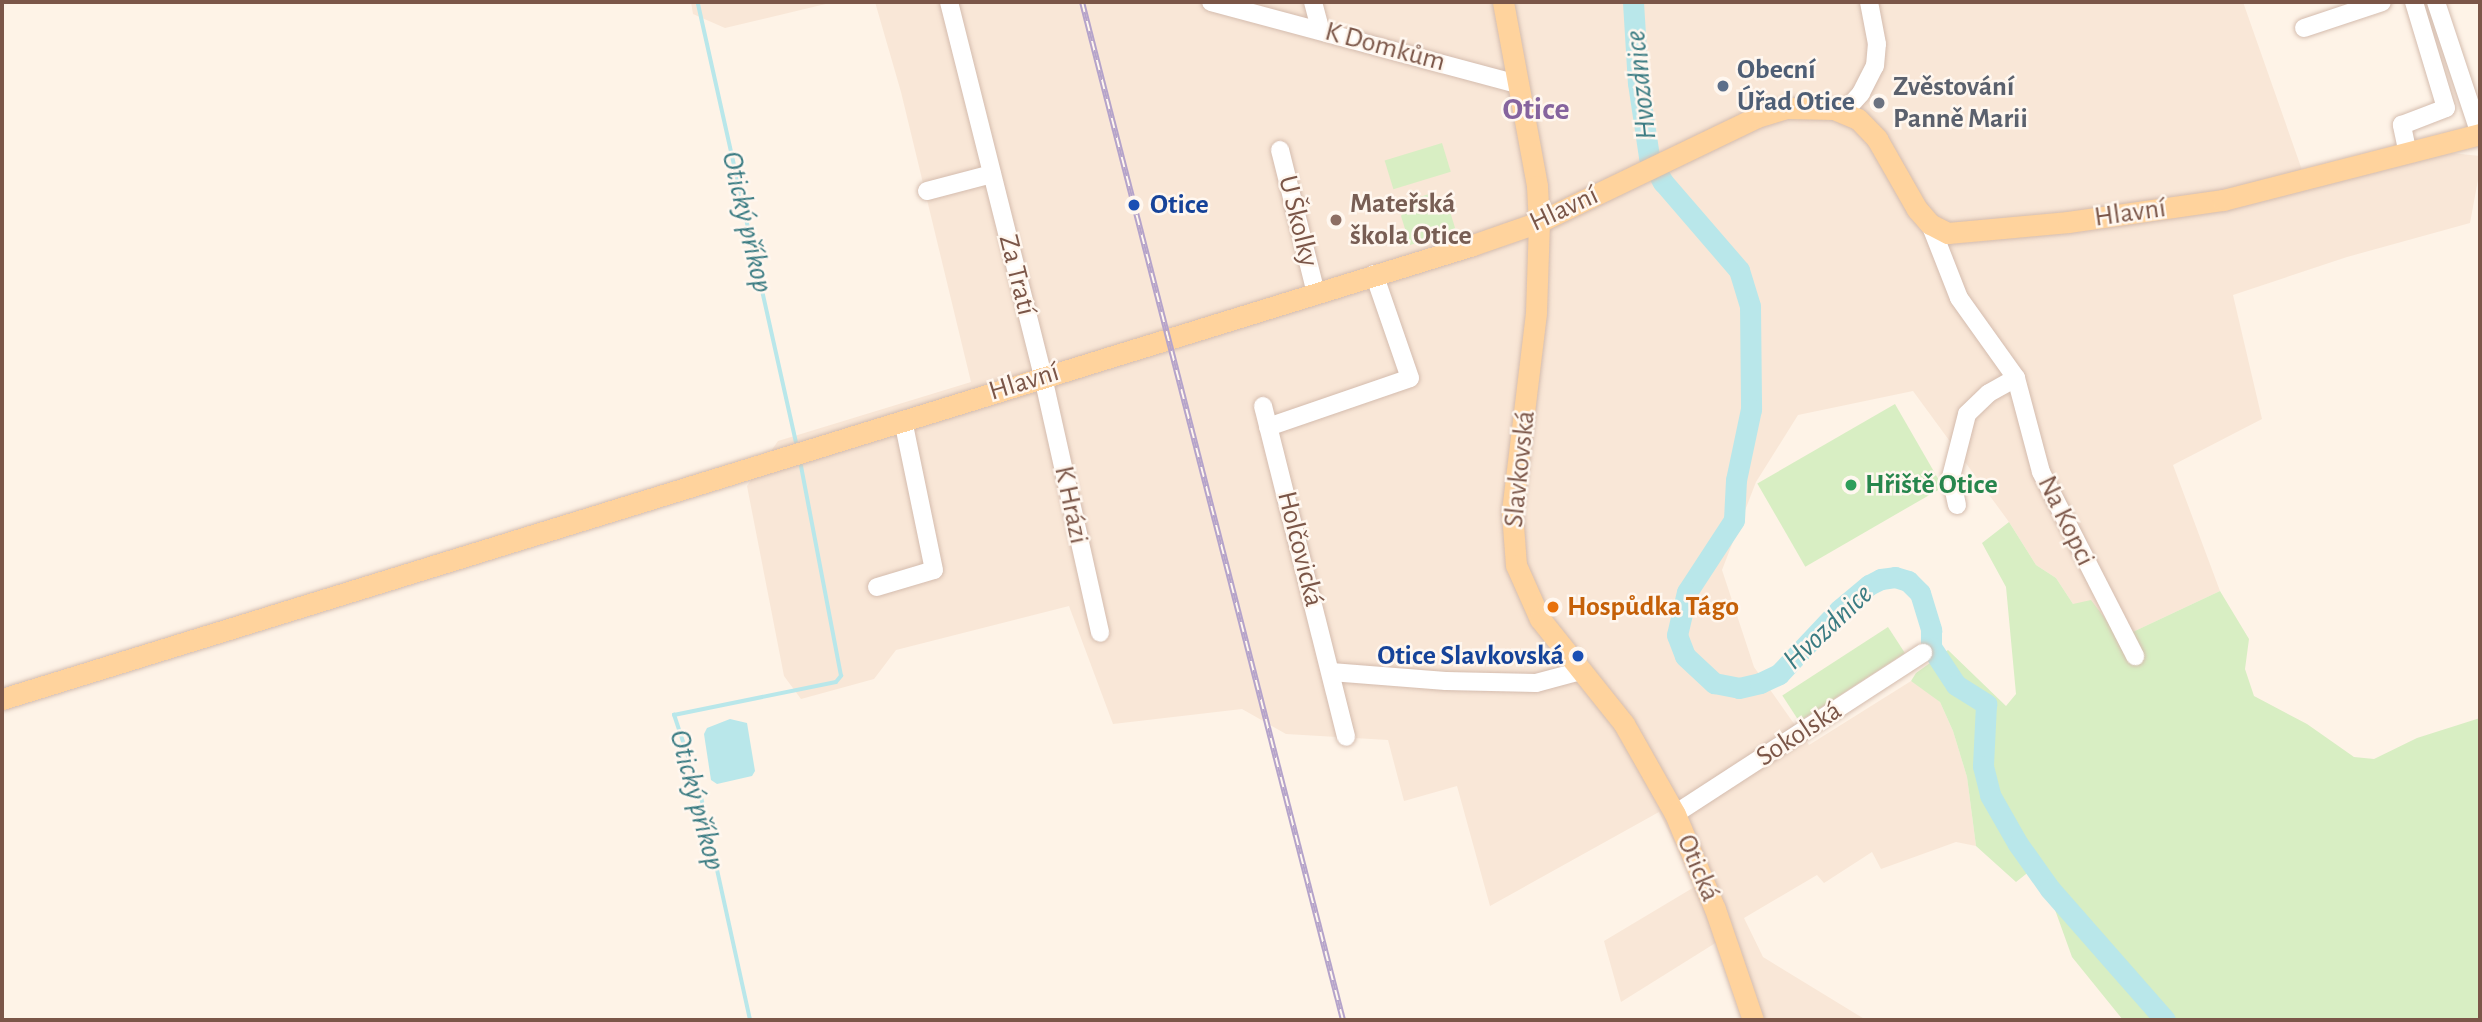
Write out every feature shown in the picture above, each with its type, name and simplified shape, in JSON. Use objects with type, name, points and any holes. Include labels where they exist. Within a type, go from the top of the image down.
[{"type":"main road","name":"Slavkovská","points":[[1503,2],[1536,186],[1539,222],[1536,313],[1512,512],[1516,565],[1533,608],[1624,724]]},
{"type":"main road","name":"Hlavní","points":[[2,699],[1539,222],[1771,111],[1794,107],[1845,111]]},
{"type":"main road","points":[[1845,111],[1864,124],[1877,139],[1917,209],[1930,225]]},
{"type":"main road","name":"Hlavní","points":[[1930,225],[1948,233],[2068,222],[2210,202],[2480,134]]},
{"type":"main road","name":"Otická","points":[[1624,724],[1675,814],[1715,909],[1754,1020]]},
{"type":"street","name":"Za Tratí","points":[[949,2],[1043,376]]},
{"type":"street","name":"K Domkům","points":[[1212,2],[1518,84]]},
{"type":"street","points":[[1313,2],[1320,29]]},
{"type":"street","points":[[1845,111],[1861,93],[1875,66],[1877,44],[1869,2]]},
{"type":"street","points":[[2304,28],[2382,2]]},
{"type":"street","points":[[2408,154],[2402,125],[2446,108],[2414,2]]},
{"type":"street","points":[[2436,2],[2480,134]]},
{"type":"street","name":"U Školky","points":[[1280,150],[1316,293]]},
{"type":"street","points":[[927,191],[992,174]]},
{"type":"street","name":"Na Kopci","points":[[1930,225],[1959,298],[2015,378],[2041,472],[2135,656]]},
{"type":"street","points":[[1268,426],[1410,377],[1374,274]]},
{"type":"street","name":"K Hrázi","points":[[1043,376],[1100,633]]},
{"type":"street","points":[[1957,505],[1951,477],[1967,414],[1989,393],[2015,378]]},
{"type":"street","name":"Holčovická","points":[[1263,406],[1346,737]]},
{"type":"street","points":[[877,587],[934,570],[903,419]]},
{"type":"street","name":"Sokolská","points":[[1675,814],[1923,653]]},
{"type":"street","points":[[1331,672],[1446,681],[1536,683],[1581,671]]},
{"type":"shaded area","points":[[691,2],[834,2],[725,28],[693,14]]},
{"type":"shaded area","points":[[875,2],[2243,2],[2308,187],[2452,153],[2480,156],[2480,169],[2470,223],[2347,257],[2233,295],[2262,419],[2173,465],[2220,591],[2120,638],[2073,604],[2056,578],[2036,565],[2009,522],[1913,391],[1798,415],[1756,482],[1722,570],[1754,667],[1809,745],[1911,681],[1923,687],[1940,702],[1953,731],[1967,777],[1976,846],[1956,842],[1881,869],[1872,852],[1824,883],[1817,875],[1744,918],[1763,957],[1866,1020],[1742,1020],[1717,942],[1621,1002],[1604,941],[1696,886],[1659,812],[1490,906],[1457,786],[1404,801],[1388,740],[1286,734],[1242,709],[1113,724],[1069,606],[896,650],[874,679],[801,699],[784,676],[747,486],[778,441],[971,382],[901,92]]},
{"type":"green space","points":[[1442,143],[1451,172],[1393,189],[1385,161]]},
{"type":"green space","points":[[1432,193],[1448,205],[1456,231],[1410,245],[1401,216],[1414,199]]},
{"type":"green space","name":"Hřiště Otice","points":[[1895,404],[1943,487],[1805,567],[1757,484]]},
{"type":"green space","points":[[2009,522],[2036,565],[2056,578],[2073,604],[2091,600],[2120,638],[2220,591],[2249,639],[2245,669],[2254,696],[2307,724],[2354,757],[2374,759],[2417,738],[2480,718],[2480,1020],[2123,1020],[2072,957],[2045,882],[2035,867],[2016,882],[1976,846],[1967,777],[1953,731],[1940,702],[1911,681],[1916,673],[1948,650],[2006,706],[2016,694],[2006,587],[1982,543]]},
{"type":"green space","points":[[1888,627],[1905,653],[1799,722],[1782,696]]},
{"type":"water","points":[[730,719],[747,723],[755,771],[752,776],[717,784],[711,780],[704,734],[707,728]]},
{"type":"waterway","name":"Otický příkop","points":[[698,2],[796,441]]},
{"type":"waterway","name":"Hvozdnice","points":[[1633,2],[1638,83],[1649,157],[1663,182],[1739,270],[1750,306],[1751,409],[1736,480],[1734,520],[1687,592],[1677,635],[1685,656],[1714,683],[1739,688],[1760,683],[1779,674],[1839,610],[1869,585],[1881,579],[1895,577],[1908,581],[1920,593],[1931,630],[1931,647],[1956,685],[1986,704],[1983,766],[1990,795],[2018,844],[2050,889],[2165,1020]]},
{"type":"waterway","name":"Otický příkop","points":[[750,1020],[700,793],[674,715],[836,682],[841,676],[800,462]]},
{"type":"railway","points":[[1082,2],[1343,1020]]},
{"type":"place","name":"Obecní Úřad Otice","points":[[1723,86]]},
{"type":"place","name":"Zvěstování Panně Marii","points":[[1879,103]]},
{"type":"place","name":"Otice","points":[[1134,205]]},
{"type":"place","name":"Mateřská škola Otice","points":[[1336,220]]},
{"type":"place","name":"Hřiště Otice","points":[[1851,485]]},
{"type":"place","name":"Hospůdka Tágo","points":[[1553,607]]},
{"type":"place","name":"Otice Slavkovská","points":[[1578,656]]},
{"type":"district","name":"Otice","points":[[1536,109]]}]
